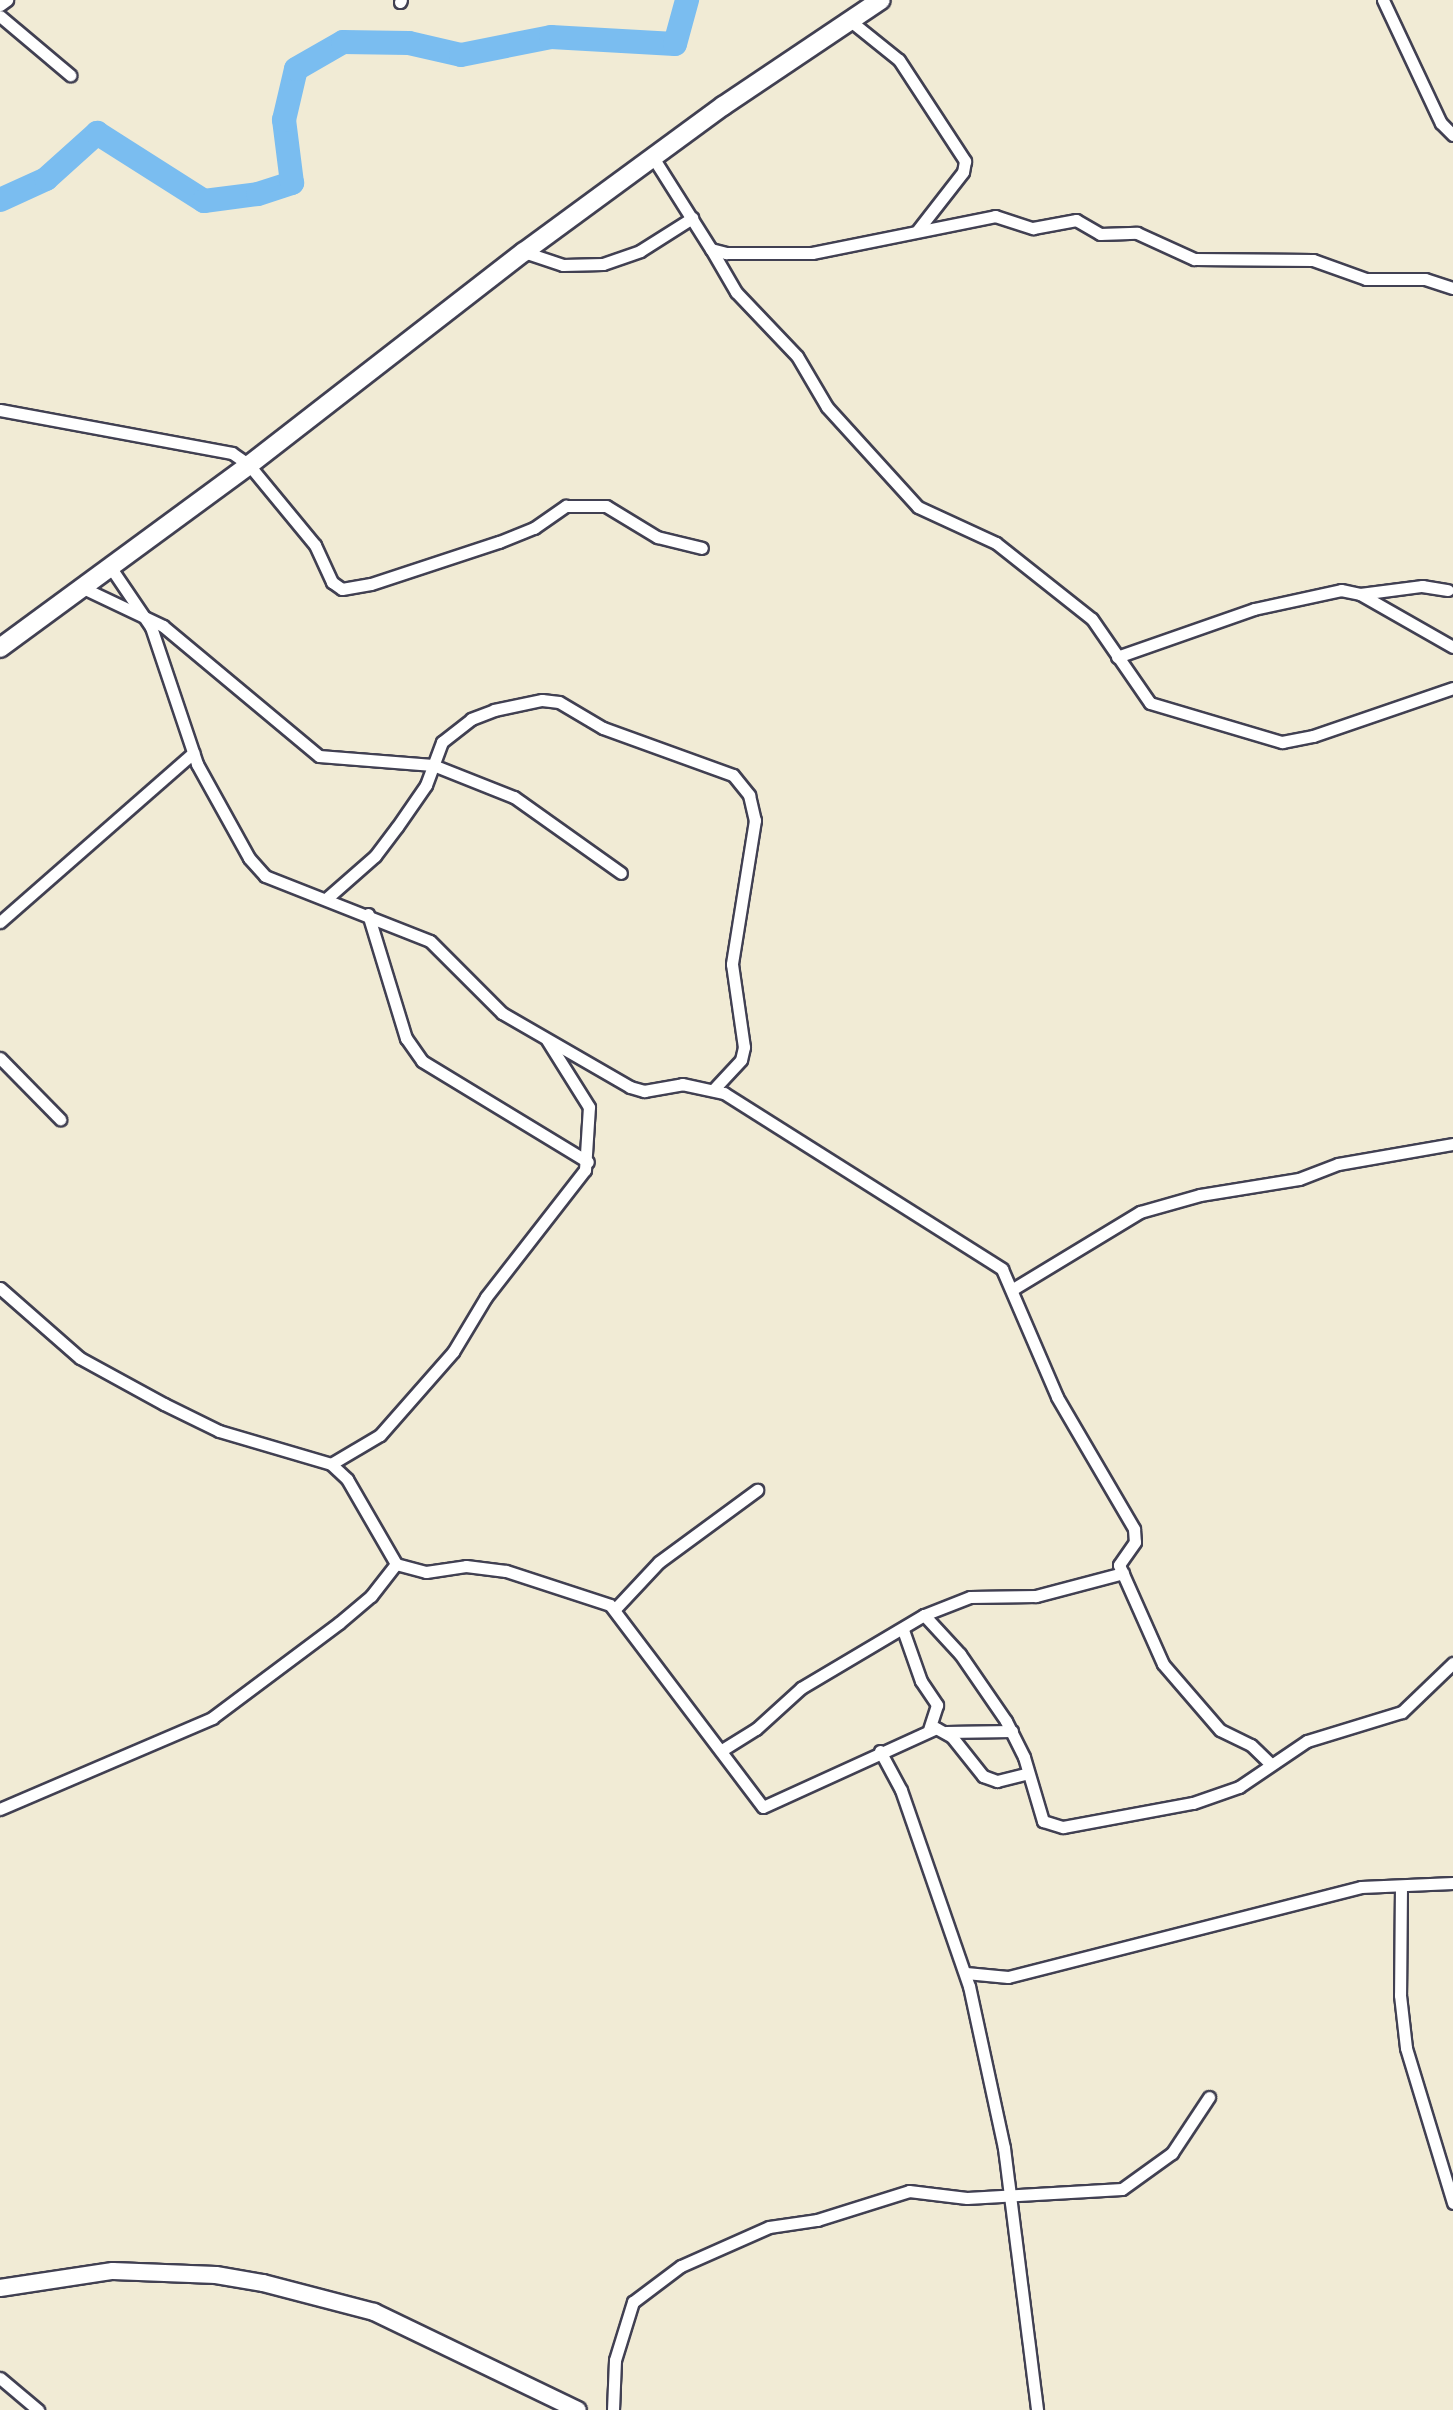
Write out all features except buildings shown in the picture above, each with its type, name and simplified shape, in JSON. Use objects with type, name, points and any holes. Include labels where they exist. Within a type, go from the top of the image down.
[{"type":"highway","points":[[0,648],[249,465],[524,252],[848,19],[881,0]]},
{"type":"main road","points":[[0,2288],[113,2271],[263,2283],[374,2312],[578,2410]]},
{"type":"street","points":[[0,5],[7,0]]},
{"type":"street","points":[[1383,0],[1441,123],[1453,135]]},
{"type":"street","points":[[0,16],[70,75]]},
{"type":"street","points":[[848,19],[899,60],[965,161],[963,172],[917,231]]},
{"type":"street","points":[[654,159],[736,292],[797,356],[827,407],[918,507],[996,543],[1092,619],[1150,703],[1270,741],[1313,736],[1453,688]]},
{"type":"street","points":[[711,249],[739,254],[812,253],[995,216],[1033,228],[1076,220],[1100,234],[1137,233],[1194,259],[1313,260],[1366,279],[1425,279],[1453,288]]},
{"type":"street","points":[[524,252],[563,265],[603,264],[640,251],[692,218]]},
{"type":"street","points":[[0,410],[223,449],[249,465],[315,545],[332,582],[342,589],[499,542],[534,528],[566,506],[606,506],[657,537],[702,548]]},
{"type":"street","points":[[109,565],[146,617],[193,753],[256,867],[277,883],[368,914],[442,948],[502,1013],[638,1090],[682,1084],[713,1090],[989,1258],[1013,1289],[1057,1397],[1134,1529],[1135,1542],[1119,1559],[1169,1672],[1220,1730],[1251,1745],[1271,1764]]},
{"type":"street","points":[[1360,594],[1422,586],[1448,590]]},
{"type":"street","points":[[81,587],[146,617],[319,756],[433,765],[514,797],[621,873]]},
{"type":"street","points":[[1117,657],[1254,609],[1341,590],[1360,594],[1453,647]]},
{"type":"street","points":[[326,899],[375,856],[416,802],[442,742],[471,719],[550,700],[603,728],[738,779],[749,795],[755,820],[732,964],[744,1047],[741,1060],[713,1090]]},
{"type":"street","points":[[0,922],[193,753]]},
{"type":"street","points":[[368,914],[406,1038],[422,1061],[588,1162]]},
{"type":"street","points":[[331,1464],[380,1435],[453,1352],[486,1297],[569,1196],[588,1162],[589,1107],[544,1036]]},
{"type":"street","points":[[0,1058],[60,1119]]},
{"type":"street","points":[[1013,1289],[1140,1212],[1200,1195],[1299,1179],[1338,1164],[1453,1144]]},
{"type":"street","points":[[0,1288],[80,1358],[164,1404],[219,1431],[331,1464],[347,1479],[396,1564],[426,1572],[466,1566],[506,1571],[615,1609],[697,1725],[722,1750],[766,1808],[929,1729],[946,1732],[1012,1731]]},
{"type":"street","points":[[615,1609],[659,1562],[757,1490]]},
{"type":"street","points":[[0,1809],[212,1718],[339,1623],[371,1596],[396,1564]]},
{"type":"street","points":[[722,1750],[756,1729],[801,1688],[924,1615],[970,1597],[1036,1596],[1123,1573]]},
{"type":"street","points":[[924,1615],[960,1654],[1012,1731],[1043,1821],[1063,1827],[1213,1798],[1239,1787],[1307,1741],[1402,1712],[1453,1663]]},
{"type":"street","points":[[903,1630],[921,1681],[937,1705],[929,1729]]},
{"type":"street","points":[[946,1732],[983,1776],[997,1781],[1028,1773]]},
{"type":"street","points":[[880,1751],[898,1783],[966,1973],[1009,2195],[1037,2410]]},
{"type":"street","points":[[966,1973],[1008,1977],[1361,1887],[1453,1883]]},
{"type":"street","points":[[1401,1886],[1400,1995],[1406,2048],[1453,2203]]},
{"type":"street","points":[[613,2410],[615,2360],[633,2302],[681,2266],[769,2227],[817,2220],[909,2191],[956,2198],[1135,2184],[1172,2153],[1209,2097]]},
{"type":"street","points":[[0,2378],[38,2410]]},
{"type":"waterway","points":[[0,200],[46,179],[97,133],[204,201],[258,194],[292,183],[284,120],[296,69],[343,42],[409,43],[461,55],[551,37],[675,44],[687,0]]}]
